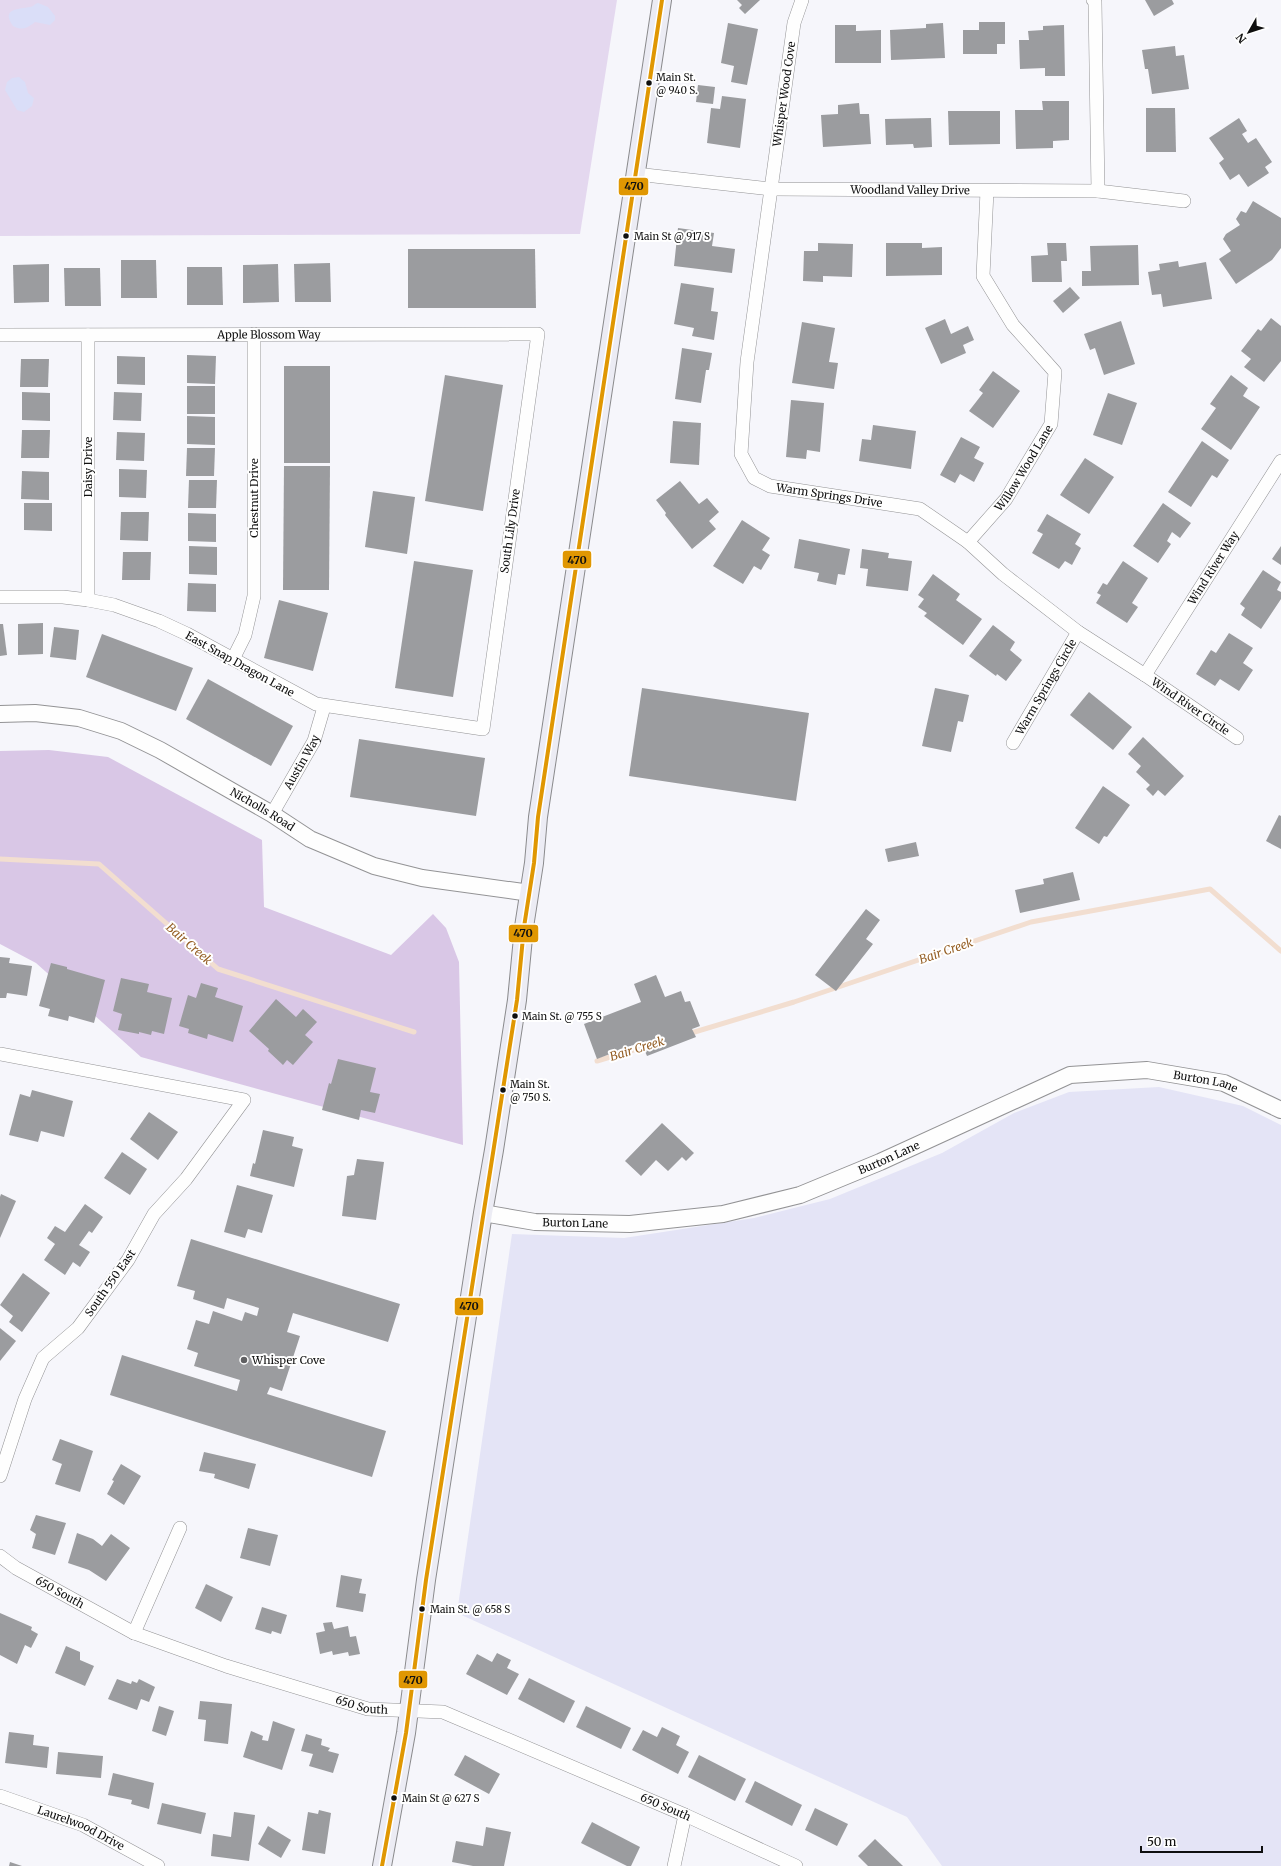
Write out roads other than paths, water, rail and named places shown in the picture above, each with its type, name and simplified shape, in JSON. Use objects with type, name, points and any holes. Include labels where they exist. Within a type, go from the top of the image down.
[{"type":"main road","points":[[382,1866],[409,1710],[426,1580],[494,1150],[516,1000],[539,809],[662,0]]},
{"type":"street","name":"Whisper Wood Cove","points":[[771,189],[794,23],[802,0]]},
{"type":"street","points":[[1093,0],[1095,9],[1098,191]]},
{"type":"street","name":"Woodland Valley Drive","points":[[636,174],[771,189],[987,192],[1098,191],[1184,201]]},
{"type":"street","name":"Warm Springs Drive","points":[[771,189],[747,362],[741,454],[754,478],[770,486],[920,509],[968,542],[1003,574],[1078,632],[1144,675]]},
{"type":"street","name":"Willow Wood Lane","points":[[968,542],[1006,499],[1051,424],[1056,372],[1013,325],[983,276],[987,192]]},
{"type":"street","name":"Chestnut Drive","points":[[233,659],[246,635],[254,596],[254,334]]},
{"type":"street","name":"Apple Blossom Way","points":[[0,336],[538,334]]},
{"type":"street","name":"South Lily Drive","points":[[482,729],[538,334]]},
{"type":"street","name":"Daisy Drive","points":[[88,335],[88,600]]},
{"type":"street","name":"Wind River Way","points":[[1144,675],[1281,461]]},
{"type":"street","name":"East Snap Dragon Lane","points":[[0,597],[38,596],[88,600],[114,605],[159,621],[233,659],[304,699],[324,707],[482,729]]},
{"type":"street","name":"Warm Springs Circle","points":[[1013,743],[1078,632]]},
{"type":"street","name":"Wind River Circle","points":[[1144,675],[1236,738]]},
{"type":"street","name":"Austin Way","points":[[272,814],[314,741],[324,707]]},
{"type":"street","name":"Nicholls Road","points":[[0,714],[35,713],[79,718],[120,731],[160,750],[272,814],[310,839],[374,866],[422,878],[530,893]]},
{"type":"street","name":"South 550 East","points":[[0,1054],[244,1100],[186,1180],[154,1214],[128,1260],[78,1328],[43,1358],[25,1399],[0,1476]]},
{"type":"street","name":"Burton Lane","points":[[483,1213],[535,1222],[630,1224],[723,1214],[800,1195],[880,1162],[1070,1075],[1147,1070],[1224,1083],[1281,1110]]},
{"type":"street","points":[[134,1633],[180,1528]]},
{"type":"street","name":"650 South","points":[[0,1556],[16,1568],[134,1633],[226,1666],[368,1709],[443,1712],[684,1815],[796,1866]]},
{"type":"street","name":"Laurelwood Drive","points":[[0,1796],[83,1825],[158,1866]]},
{"type":"street","points":[[674,1866],[684,1815]]},
{"type":"waterway","name":"Bair Creek","points":[[0,859],[99,864],[218,969],[414,1032]]},
{"type":"waterway","name":"Bair Creek","points":[[688,1034],[794,1002],[1031,922],[1210,889],[1281,951]]},
{"type":"waterway","name":"Bair Creek","points":[[597,1061],[650,1045]]},
{"type":"place","name":"Main St. @ 940 S.","points":[[649,83]]},
{"type":"place","name":"Main St @ 917 S","points":[[626,236]]},
{"type":"place","name":"Main St. @ 755 S","points":[[515,1016]]},
{"type":"place","name":"Main St. @ 750 S.","points":[[503,1090]]},
{"type":"place","name":"Whisper Cove","points":[[244,1360]]},
{"type":"place","name":"Main St. @ 658 S","points":[[422,1609]]},
{"type":"place","name":"Main St @ 627 S","points":[[394,1798]]}]
